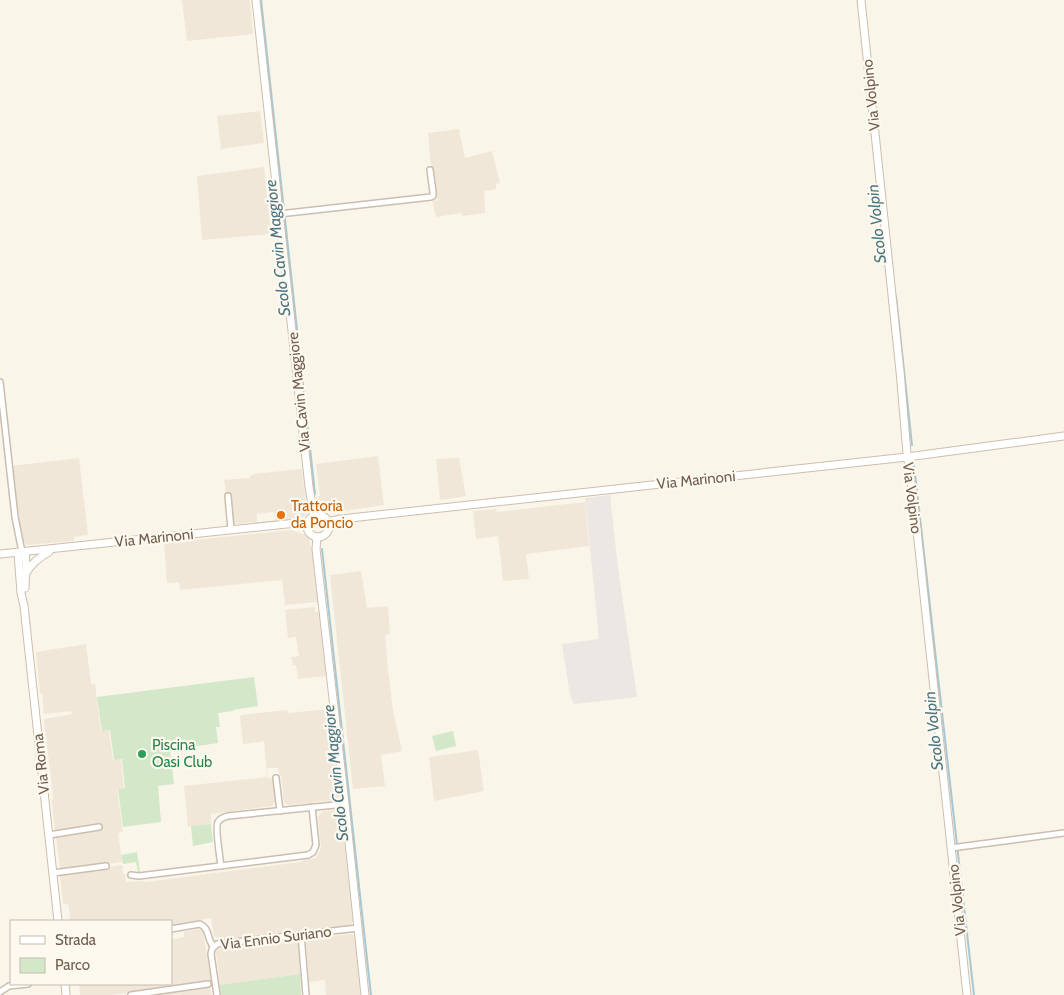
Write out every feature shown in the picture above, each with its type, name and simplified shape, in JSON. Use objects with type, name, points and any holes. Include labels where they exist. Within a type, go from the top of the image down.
[{"type":"street","name":"Via Cavin Maggiore","points":[[256,0],[284,213],[309,488],[314,516]]},
{"type":"street","name":"Via Volpino","points":[[861,0],[907,457],[955,847],[967,995]]},
{"type":"street","points":[[284,213],[431,197],[433,192],[430,170]]},
{"type":"street","points":[[0,382],[15,517],[26,573],[24,606]]},
{"type":"street","name":"Via Marinoni","points":[[327,522],[341,518],[907,457],[1064,436]]},
{"type":"street","points":[[228,496],[231,530]]},
{"type":"street","points":[[322,516],[327,522],[328,527],[322,536],[312,535],[308,532],[307,524],[310,518],[322,516]]},
{"type":"street","name":"Via Marinoni","points":[[0,554],[296,523],[307,524]]},
{"type":"street","points":[[316,536],[365,995]]},
{"type":"street","points":[[26,573],[37,559],[54,549]]},
{"type":"street","points":[[22,552],[24,606]]},
{"type":"street","name":"Via Roma","points":[[24,606],[58,920]]},
{"type":"street","points":[[276,778],[280,811]]},
{"type":"street","points":[[220,866],[216,827],[218,820],[225,817],[345,804]]},
{"type":"street","points":[[131,875],[139,876],[304,856],[315,849],[312,807]]},
{"type":"street","points":[[49,835],[99,827]]},
{"type":"street","points":[[955,847],[1064,833]]},
{"type":"street","points":[[53,873],[106,866]]},
{"type":"street","points":[[172,929],[200,924],[204,926],[210,943],[213,946]]},
{"type":"street","name":"Via Ennio Suriano","points":[[217,995],[211,954],[213,946],[217,944],[358,928]]},
{"type":"street","points":[[301,934],[306,995]]},
{"type":"street","points":[[131,995],[208,984]]},
{"type":"street","points":[[0,992],[9,986],[18,985]]},
{"type":"shaded area","points":[[182,0],[250,0],[253,34],[187,41]]},
{"type":"shaded area","points":[[260,111],[264,143],[221,149],[217,116]]},
{"type":"shaded area","points":[[459,129],[465,158],[492,151],[500,183],[496,184],[496,189],[484,191],[485,213],[462,216],[462,213],[436,217],[432,200],[438,201],[430,158],[428,133]]},
{"type":"shaded area","points":[[264,167],[271,234],[202,240],[197,176]]},
{"type":"shaded area","points":[[378,456],[384,505],[331,513],[320,505],[316,464]]},
{"type":"shaded area","points":[[79,458],[88,535],[74,537],[74,541],[26,545],[21,537],[17,521],[11,466]]},
{"type":"shaded area","points":[[459,458],[466,496],[440,500],[436,459]]},
{"type":"shaded area","points":[[302,469],[306,507],[304,517],[275,520],[274,512],[257,514],[257,522],[233,524],[229,495],[226,494],[224,480],[249,478],[253,474]]},
{"type":"shaded area","points":[[610,495],[618,568],[637,697],[574,704],[570,695],[562,644],[599,639],[585,498]]},
{"type":"shaded area","points":[[585,502],[589,546],[526,554],[529,579],[503,581],[498,536],[476,539],[473,511],[496,509],[497,512]]},
{"type":"shaded area","points":[[292,530],[308,536],[312,550],[318,602],[285,605],[282,580],[180,590],[179,582],[167,583],[164,543]]},
{"type":"shaded area","points":[[361,571],[367,608],[388,606],[390,634],[385,635],[388,669],[393,711],[402,751],[381,755],[385,786],[353,789],[330,575]]},
{"type":"shaded area","points":[[315,607],[315,612],[319,612],[326,676],[298,679],[296,665],[293,665],[291,657],[299,656],[296,637],[288,638],[285,610]]},
{"type":"shaded area","points":[[86,644],[91,684],[95,684],[101,731],[109,730],[113,760],[121,759],[124,788],[117,789],[123,832],[118,833],[122,862],[60,870],[56,836],[101,829],[101,825],[55,831],[44,719],[72,714],[71,711],[44,714],[36,652]]},
{"type":"shaded area","points":[[329,709],[339,796],[335,800],[288,805],[284,802],[281,776],[279,776],[278,768],[267,768],[268,778],[273,778],[275,802],[272,806],[211,814],[211,824],[188,827],[184,786],[267,777],[264,741],[243,744],[241,715],[287,710],[288,713]]},
{"type":"shaded area","points":[[478,750],[484,791],[434,801],[429,757]]},
{"type":"shaded area","points":[[337,810],[341,813],[353,921],[351,925],[220,939],[214,936],[211,918],[172,925],[172,920],[69,920],[68,904],[63,904],[61,873],[122,865],[126,882],[145,882],[301,862],[316,858],[321,848],[318,817],[323,811]]},
{"type":"shaded area","points":[[202,930],[211,981],[112,995],[80,995],[79,985],[172,985],[172,940],[184,937],[184,932]]},
{"type":"shaded area","points":[[351,934],[355,938],[361,995],[326,995],[325,980],[309,982],[306,943],[311,938]]},
{"type":"shaded area","points":[[295,940],[298,944],[300,974],[220,985],[217,949]]},
{"type":"shaded area","points":[[210,986],[211,995],[152,995],[198,988]]},
{"type":"green space","name":"Piscina Oasi Club","points":[[254,677],[258,706],[218,713],[220,727],[216,727],[218,743],[170,750],[174,784],[158,786],[161,822],[123,827],[118,789],[125,788],[122,759],[114,760],[110,730],[102,731],[97,697]]},
{"type":"green space","points":[[453,731],[456,746],[436,751],[432,736]]},
{"type":"green space","points":[[211,824],[213,842],[193,846],[191,826]]},
{"type":"green space","points":[[137,852],[140,872],[138,872],[136,862],[123,864],[121,855]]},
{"type":"green space","points":[[300,974],[301,995],[221,995],[220,985]]},
{"type":"waterway","name":"Scolo Cavin Maggiore","points":[[261,0],[315,494]]},
{"type":"waterway","name":"Scolo Volpin","points":[[896,296],[912,445]]},
{"type":"waterway","name":"Scolo Volpin","points":[[914,465],[974,995]]},
{"type":"waterway","name":"Scolo Cavin Maggiore","points":[[322,549],[371,995]]},
{"type":"place","name":"Trattoria da Poncio","points":[[281,515]]},
{"type":"place","name":"Piscina Oasi Club","points":[[142,754]]}]
